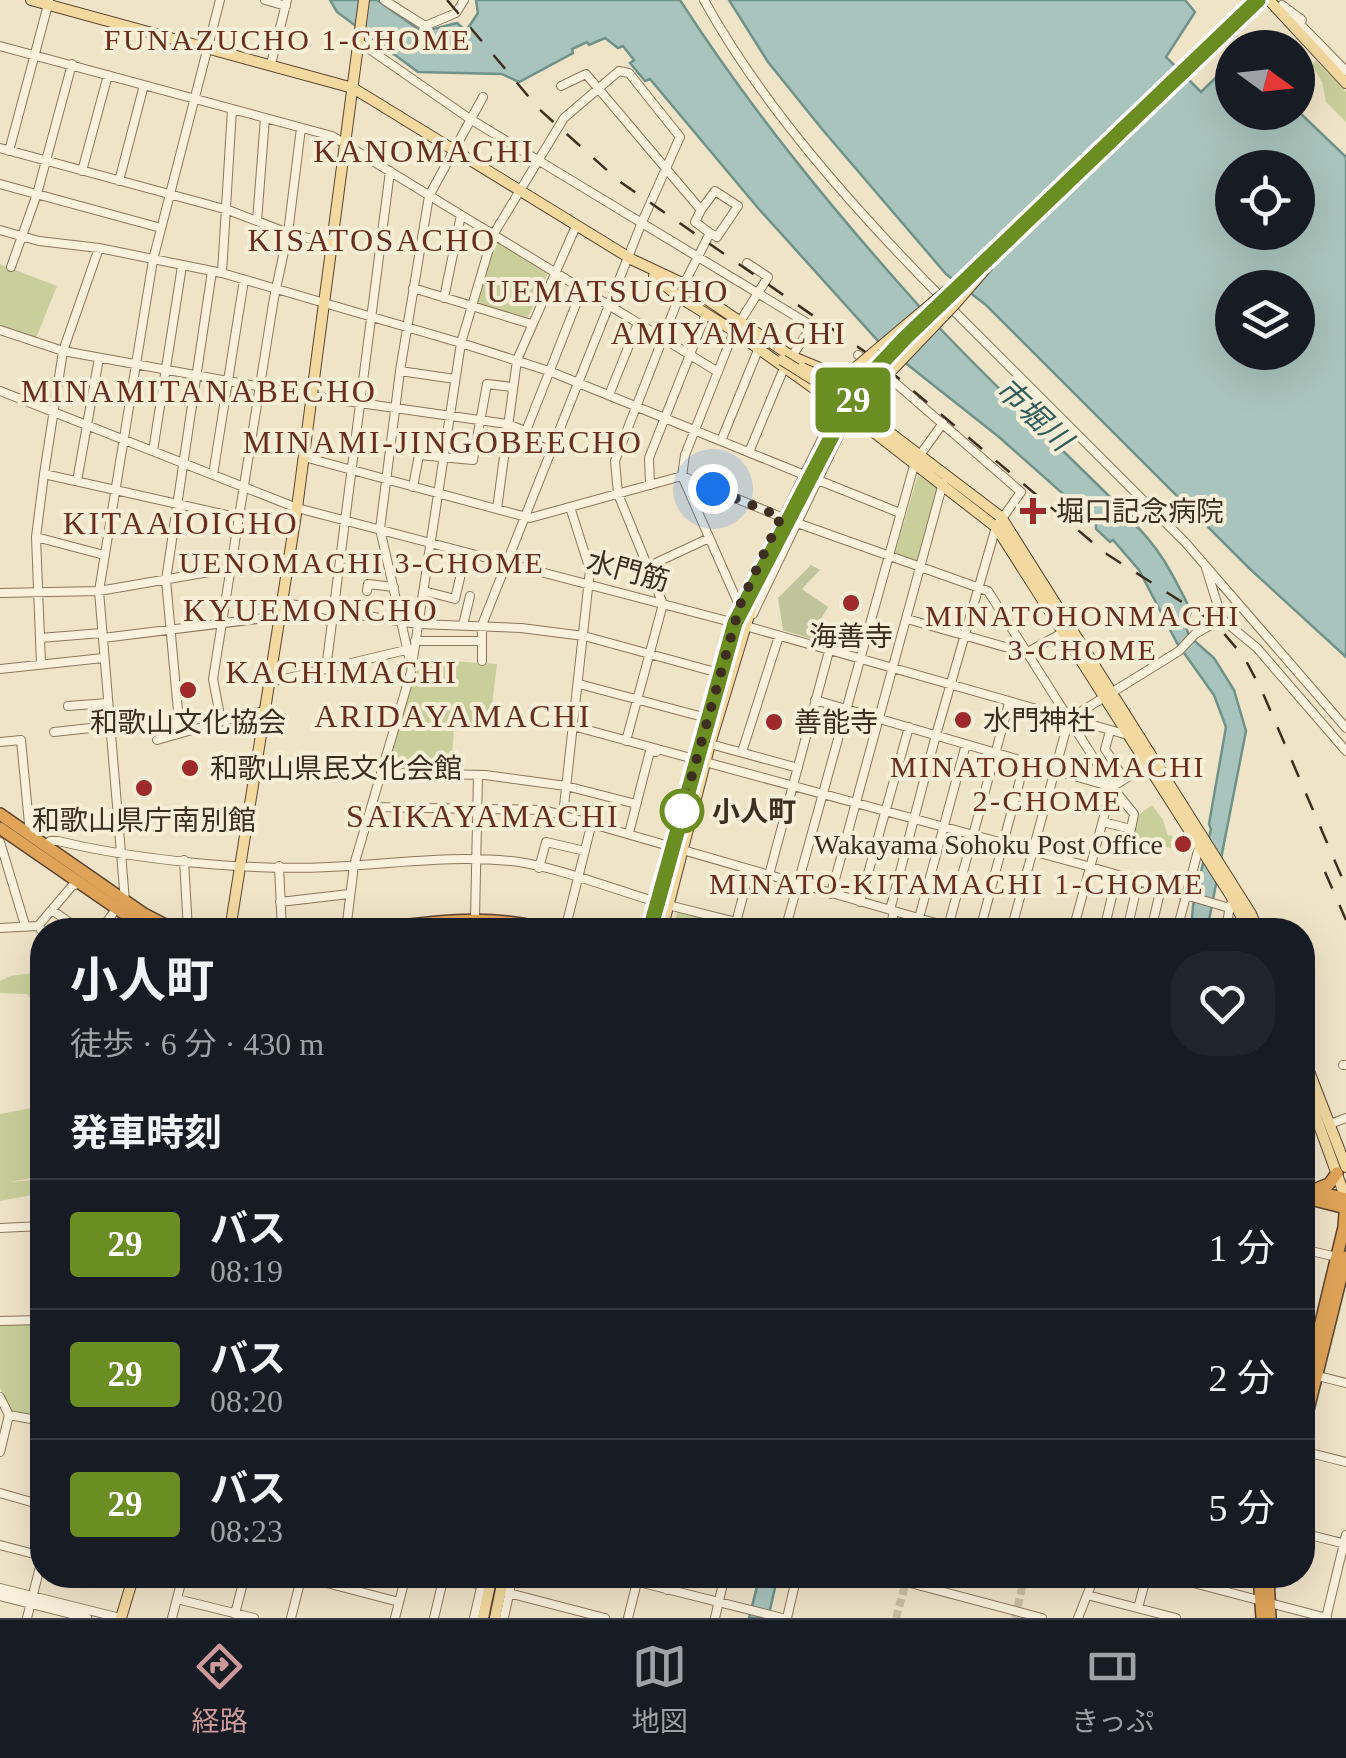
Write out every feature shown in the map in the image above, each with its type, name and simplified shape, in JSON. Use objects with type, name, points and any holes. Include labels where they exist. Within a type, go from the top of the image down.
[{"type":"highway","points":[[0,814],[30,834],[41,849]]},
{"type":"highway","points":[[0,828],[41,849],[135,918]]},
{"type":"highway","points":[[120,905],[149,918]]},
{"type":"highway","points":[[1315,1189],[1324,1188],[1343,1170]]},
{"type":"highway","points":[[1315,1193],[1346,1199],[1343,1259],[1315,1354]]},
{"type":"highway","points":[[1315,1195],[1346,1208]]},
{"type":"highway","points":[[1261,1588],[1270,1618]]},
{"type":"highway","points":[[1262,1618],[1266,1588]]},
{"type":"main road","points":[[31,0],[353,88],[631,258],[827,388],[865,390],[893,369],[1016,236]]},
{"type":"main road","points":[[232,918],[298,508],[364,0]]},
{"type":"main road","points":[[1270,0],[1346,83]]},
{"type":"main road","points":[[656,918],[700,762],[719,674],[765,570],[836,428],[873,372],[1257,1]]},
{"type":"main road","points":[[657,275],[679,297],[758,350],[817,374],[840,375],[874,354],[1016,236]]},
{"type":"main road","points":[[657,275],[684,284],[741,320],[836,406],[917,458],[999,522],[1249,918]]},
{"type":"main road","points":[[785,360],[846,380],[847,397],[943,483],[999,522],[1064,632],[1108,694]]},
{"type":"main road","points":[[700,762],[710,744],[740,624]]},
{"type":"main road","points":[[1132,734],[1201,846]]},
{"type":"main road","points":[[1229,891],[1242,918]]},
{"type":"main road","points":[[662,918],[663,903]]},
{"type":"main road","points":[[1315,1085],[1343,1170],[1346,1199]]},
{"type":"main road","points":[[1315,1124],[1343,1170]]},
{"type":"main road","points":[[121,1618],[130,1588]]},
{"type":"main road","points":[[483,1618],[492,1588]]},
{"type":"main road","points":[[493,1588],[495,1618]]},
{"type":"street","points":[[110,918],[120,905],[121,854],[103,658],[100,591],[104,555],[153,260],[220,0]]},
{"type":"street","points":[[265,0],[287,3],[271,64]]},
{"type":"street","points":[[384,0],[424,26],[453,15],[460,3]]},
{"type":"street","points":[[704,0],[752,75],[863,213],[1206,565],[1346,728]]},
{"type":"street","points":[[49,2],[4,150],[228,210],[288,233],[332,244]]},
{"type":"street","points":[[1281,9],[1346,71]]},
{"type":"street","points":[[359,38],[470,119],[812,326],[785,360],[749,452]]},
{"type":"street","points":[[0,46],[332,136],[718,372]]},
{"type":"street","points":[[11,267],[37,194],[72,64]]},
{"type":"street","points":[[347,918],[354,865],[411,672],[461,343],[493,235],[564,118],[619,71],[629,74],[680,137],[642,222],[631,258],[482,625],[482,661]]},
{"type":"street","points":[[82,171],[108,74]]},
{"type":"street","points":[[562,86],[586,74],[701,210]]},
{"type":"street","points":[[118,181],[144,85]]},
{"type":"street","points":[[413,646],[380,530],[395,406],[428,196],[483,96]]},
{"type":"street","points":[[180,729],[166,580],[195,373],[228,210],[232,109]]},
{"type":"street","points":[[257,221],[265,118]]},
{"type":"street","points":[[221,721],[214,679],[302,128]]},
{"type":"street","points":[[326,669],[390,171]]},
{"type":"street","points":[[0,184],[161,228]]},
{"type":"street","points":[[716,191],[738,206],[716,237],[695,222],[701,210],[716,191]]},
{"type":"street","points":[[444,298],[461,215]]},
{"type":"street","points":[[497,509],[516,360],[576,226]]},
{"type":"street","points":[[0,230],[23,238],[99,248],[217,272],[406,326],[549,371],[749,452],[804,469]]},
{"type":"street","points":[[684,284],[710,232]]},
{"type":"street","points":[[42,664],[36,537],[44,474],[62,351],[99,248]]},
{"type":"street","points":[[741,320],[768,277],[747,263]]},
{"type":"street","points":[[153,452],[182,266]]},
{"type":"street","points":[[213,475],[244,280]]},
{"type":"street","points":[[413,288],[531,324]]},
{"type":"street","points":[[526,431],[582,290]]},
{"type":"street","points":[[626,741],[663,604],[618,494],[615,460],[679,297]]},
{"type":"street","points":[[650,484],[649,458],[706,314]]},
{"type":"street","points":[[608,394],[638,323]]},
{"type":"street","points":[[0,330],[62,351],[99,358],[311,396],[508,424],[555,442]]},
{"type":"street","points":[[734,331],[682,476],[707,539],[740,605]]},
{"type":"street","points":[[722,441],[758,350]]},
{"type":"street","points":[[846,380],[860,356],[1021,492],[999,522],[978,588],[936,735],[891,918]]},
{"type":"street","points":[[78,481],[99,358]]},
{"type":"street","points":[[400,371],[455,379]]},
{"type":"street","points":[[413,487],[419,454],[473,460],[486,384],[512,387]]},
{"type":"street","name":"水門筋","points":[[0,391],[298,508],[740,624],[1010,703],[1132,734]]},
{"type":"street","points":[[847,397],[851,416],[784,549],[740,624],[740,605],[781,517],[836,406],[847,397]]},
{"type":"street","points":[[788,918],[917,458],[943,423]]},
{"type":"street","points":[[304,457],[526,517],[682,476],[781,517]]},
{"type":"street","points":[[44,474],[240,518]]},
{"type":"street","points":[[818,480],[900,513]]},
{"type":"street","points":[[832,894],[943,483]]},
{"type":"street","points":[[563,814],[590,584],[590,570],[570,507]]},
{"type":"street","points":[[797,523],[988,591],[1112,786],[1134,814],[1131,829],[1103,822]]},
{"type":"street","points":[[36,537],[104,555]]},
{"type":"street","points":[[647,567],[707,539]]},
{"type":"street","points":[[0,593],[100,591],[290,558]]},
{"type":"street","points":[[1206,565],[1222,619],[1257,648],[1346,751]]},
{"type":"street","points":[[424,591],[455,600],[460,578]]},
{"type":"street","points":[[367,590],[368,584],[394,588]]},
{"type":"street","points":[[463,625],[470,596]]},
{"type":"street","points":[[283,603],[418,624],[482,625],[584,636],[719,674]]},
{"type":"street","points":[[40,638],[172,630],[281,616]]},
{"type":"street","points":[[906,619],[1026,653],[1064,632]]},
{"type":"street","points":[[1014,918],[1069,719],[1222,619]]},
{"type":"street","points":[[742,752],[779,636]]},
{"type":"street","points":[[270,679],[280,680],[413,646],[482,642]]},
{"type":"street","points":[[769,875],[829,650]]},
{"type":"street","points":[[0,668],[103,658]]},
{"type":"street","points":[[579,684],[707,718]]},
{"type":"street","points":[[816,700],[1112,786]]},
{"type":"street","points":[[68,706],[107,702]]},
{"type":"street","points":[[950,918],[1010,703]]},
{"type":"street","points":[[54,732],[180,729],[265,712]]},
{"type":"street","points":[[574,726],[1218,904],[1229,891]]},
{"type":"street","points":[[860,902],[909,727]]},
{"type":"street","points":[[157,740],[180,729]]},
{"type":"street","points":[[1110,731],[1106,749],[1124,779]]},
{"type":"street","points":[[0,742],[22,740],[30,834]]},
{"type":"street","points":[[710,744],[798,768]]},
{"type":"street","points":[[372,806],[544,810],[919,918],[966,744]]},
{"type":"street","points":[[629,833],[650,751],[674,754]]},
{"type":"street","points":[[983,918],[1024,761]]},
{"type":"street","points":[[1076,918],[1112,786],[1148,765]]},
{"type":"street","points":[[382,772],[478,775],[566,786],[636,804]]},
{"type":"street","points":[[475,918],[478,775]]},
{"type":"street","points":[[567,918],[592,822]]},
{"type":"street","points":[[41,849],[58,841],[121,854],[240,866],[476,859],[523,863],[710,918]]},
{"type":"street","points":[[0,842],[24,925]]},
{"type":"street","points":[[540,868],[546,842],[585,852]]},
{"type":"street","points":[[1182,918],[1201,846]]},
{"type":"street","points":[[184,860],[187,918]]},
{"type":"street","points":[[279,866],[281,918]]},
{"type":"street","points":[[737,918],[750,870]]},
{"type":"street","points":[[1106,918],[1117,875]]},
{"type":"street","points":[[47,918],[72,886],[85,881]]},
{"type":"street","points":[[1130,918],[1138,882]]},
{"type":"street","points":[[1154,918],[1161,888]]},
{"type":"street","points":[[1227,918],[1229,891]]},
{"type":"street","points":[[280,902],[350,894]]},
{"type":"street","points":[[52,910],[63,918]]},
{"type":"street","points":[[0,928],[30,926]]},
{"type":"street","points":[[1330,1124],[1346,1118]]},
{"type":"street","points":[[0,1228],[30,1227]]},
{"type":"street","points":[[1315,1251],[1343,1259]]},
{"type":"street","points":[[0,1321],[30,1320]]},
{"type":"street","points":[[1315,1375],[1346,1383]]},
{"type":"street","points":[[0,1398],[8,1415],[0,1450]]},
{"type":"street","points":[[8,1415],[30,1419]]},
{"type":"street","points":[[1315,1454],[1346,1462]]},
{"type":"street","points":[[0,1493],[30,1502]]},
{"type":"street","points":[[1212,1588],[1326,1618],[1345,1541],[1315,1536]]},
{"type":"street","points":[[0,1545],[30,1554]]},
{"type":"street","points":[[0,1588],[82,1617]]},
{"type":"street","points":[[27,1618],[35,1588]]},
{"type":"street","points":[[172,1618],[180,1588]]},
{"type":"street","points":[[235,1616],[242,1588]]},
{"type":"street","points":[[291,1618],[297,1588]]},
{"type":"street","points":[[348,1588],[399,1602]]},
{"type":"street","points":[[395,1618],[403,1588]]},
{"type":"street","points":[[434,1618],[440,1588]]},
{"type":"street","points":[[474,1618],[491,1588]]},
{"type":"street","points":[[494,1588],[504,1618]]},
{"type":"street","points":[[506,1588],[606,1618]]},
{"type":"street","points":[[628,1618],[636,1588]]},
{"type":"street","points":[[660,1588],[781,1617],[792,1588]]},
{"type":"street","points":[[714,1618],[722,1588]]},
{"type":"street","points":[[929,1588],[1042,1618]]},
{"type":"street","points":[[1078,1618],[1090,1588]]},
{"type":"street","points":[[1138,1608],[1143,1588]]},
{"type":"street","points":[[1087,1595],[1176,1618]]},
{"type":"street","points":[[0,1596],[121,1618]]},
{"type":"street","points":[[177,1599],[254,1618]]},
{"type":"green space","points":[[1315,62],[1346,92],[1346,122],[1326,102]]},
{"type":"green space","points":[[495,243],[548,273],[527,319],[477,302]]},
{"type":"green space","points":[[0,264],[57,286],[36,338],[0,326]]},
{"type":"green space","points":[[918,475],[938,489],[918,563],[894,556]]},
{"type":"green space","points":[[811,565],[820,570],[802,589],[828,607],[821,619],[831,627],[825,643],[783,630],[778,598]]},
{"type":"green space","points":[[417,659],[497,664],[489,730],[454,729],[451,771],[387,770]]},
{"type":"green space","points":[[1152,805],[1168,836],[1182,851],[1137,839],[1132,832],[1137,816]]},
{"type":"green space","points":[[678,910],[708,918],[676,918]]},
{"type":"green space","points":[[30,974],[30,998],[27,994],[0,993],[0,981]]},
{"type":"green space","points":[[30,1108],[30,1178],[10,1182],[30,1180],[30,1195],[0,1201],[0,1114]]},
{"type":"green space","points":[[30,1323],[30,1414],[11,1410],[0,1388],[0,1324]]},
{"type":"water","points":[[330,0],[377,0],[422,32],[457,23],[466,31],[478,13],[476,0],[680,0],[764,120],[855,233],[967,357],[1134,517],[1131,521],[1172,574],[1191,611],[1186,627],[1189,636],[1214,658],[1234,690],[1246,731],[1209,918],[1192,918],[1211,829],[1226,727],[1214,695],[1177,643],[1139,570],[1113,540],[1110,542],[1096,529],[1096,523],[999,437],[879,342],[758,208],[650,79],[645,81],[630,63],[634,60],[623,46],[618,48],[605,38],[589,45],[587,42],[519,82],[502,74],[418,72],[337,12]]},
{"type":"water","points":[[729,0],[1185,0],[1195,12],[1166,57],[1201,92],[1215,78],[1215,130],[1315,127],[1346,157],[1346,657],[1250,569],[986,305],[946,274],[768,62]]},
{"type":"water","points":[[757,1588],[775,1588],[768,1618],[749,1618]]},
{"type":"tunnel","points":[[896,1618],[904,1588]]},
{"type":"tunnel","points":[[1015,1618],[1022,1588]]},
{"type":"railway","points":[[447,0],[539,109],[619,181],[877,360],[1105,553],[1215,623],[1244,657],[1262,691],[1346,887]]},
{"type":"railway","points":[[1325,872],[1346,920]]},
{"type":"bus line","name":"29","points":[[653,918],[735,623],[856,396],[905,338],[1016,236],[1258,0]]},
{"type":"place","name":"堀口記念病院","points":[[1033,511]]},
{"type":"place","name":"海善寺","points":[[851,603]]},
{"type":"place","name":"和歌山文化協会","points":[[188,690]]},
{"type":"place","name":"水門神社","points":[[963,720]]},
{"type":"place","name":"善能寺","points":[[774,722]]},
{"type":"place","name":"和歌山県民文化会館","points":[[190,768]]},
{"type":"place","name":"和歌山県庁南別館","points":[[144,788]]},
{"type":"place","name":"小人町","points":[[682,811]]},
{"type":"place","name":"Wakayama Sohoku Post Office","points":[[1183,844]]},
{"type":"district","name":"FUNAZUCHO 1-CHOME","points":[[288,39]]},
{"type":"district","name":"KANOMACHI","points":[[424,151]]},
{"type":"district","name":"KISATOSACHO","points":[[372,240]]},
{"type":"district","name":"UEMATSUCHO","points":[[608,291]]},
{"type":"district","name":"AMIYAMACHI","points":[[729,333]]},
{"type":"district","name":"MINAMITANABECHO","points":[[199,391]]},
{"type":"district","name":"MINAMI-JINGOBEECHO","points":[[443,442]]},
{"type":"district","name":"KITAAIOICHO","points":[[181,523]]},
{"type":"district","name":"UENOMACHI 3-CHOME","points":[[362,562]]},
{"type":"district","name":"KYUEMONCHO","points":[[311,610]]},
{"type":"district","name":"MINATOHONMACHI 3-CHOME","points":[[1083,632]]},
{"type":"district","name":"KACHIMACHI","points":[[342,672]]},
{"type":"district","name":"ARIDAYAMACHI","points":[[453,716]]},
{"type":"district","name":"MINATOHONMACHI 2-CHOME","points":[[1048,783]]},
{"type":"district","name":"SAIKAYAMACHI","points":[[483,816]]},
{"type":"district","name":"MINATO-KITAMACHI 1-CHOME","points":[[957,883]]},
{"type":"route","points":[[682,811],[740,605],[781,517],[713,489]]},
{"type":"water label","name":"市堀川","points":[[1034,414]]}]
